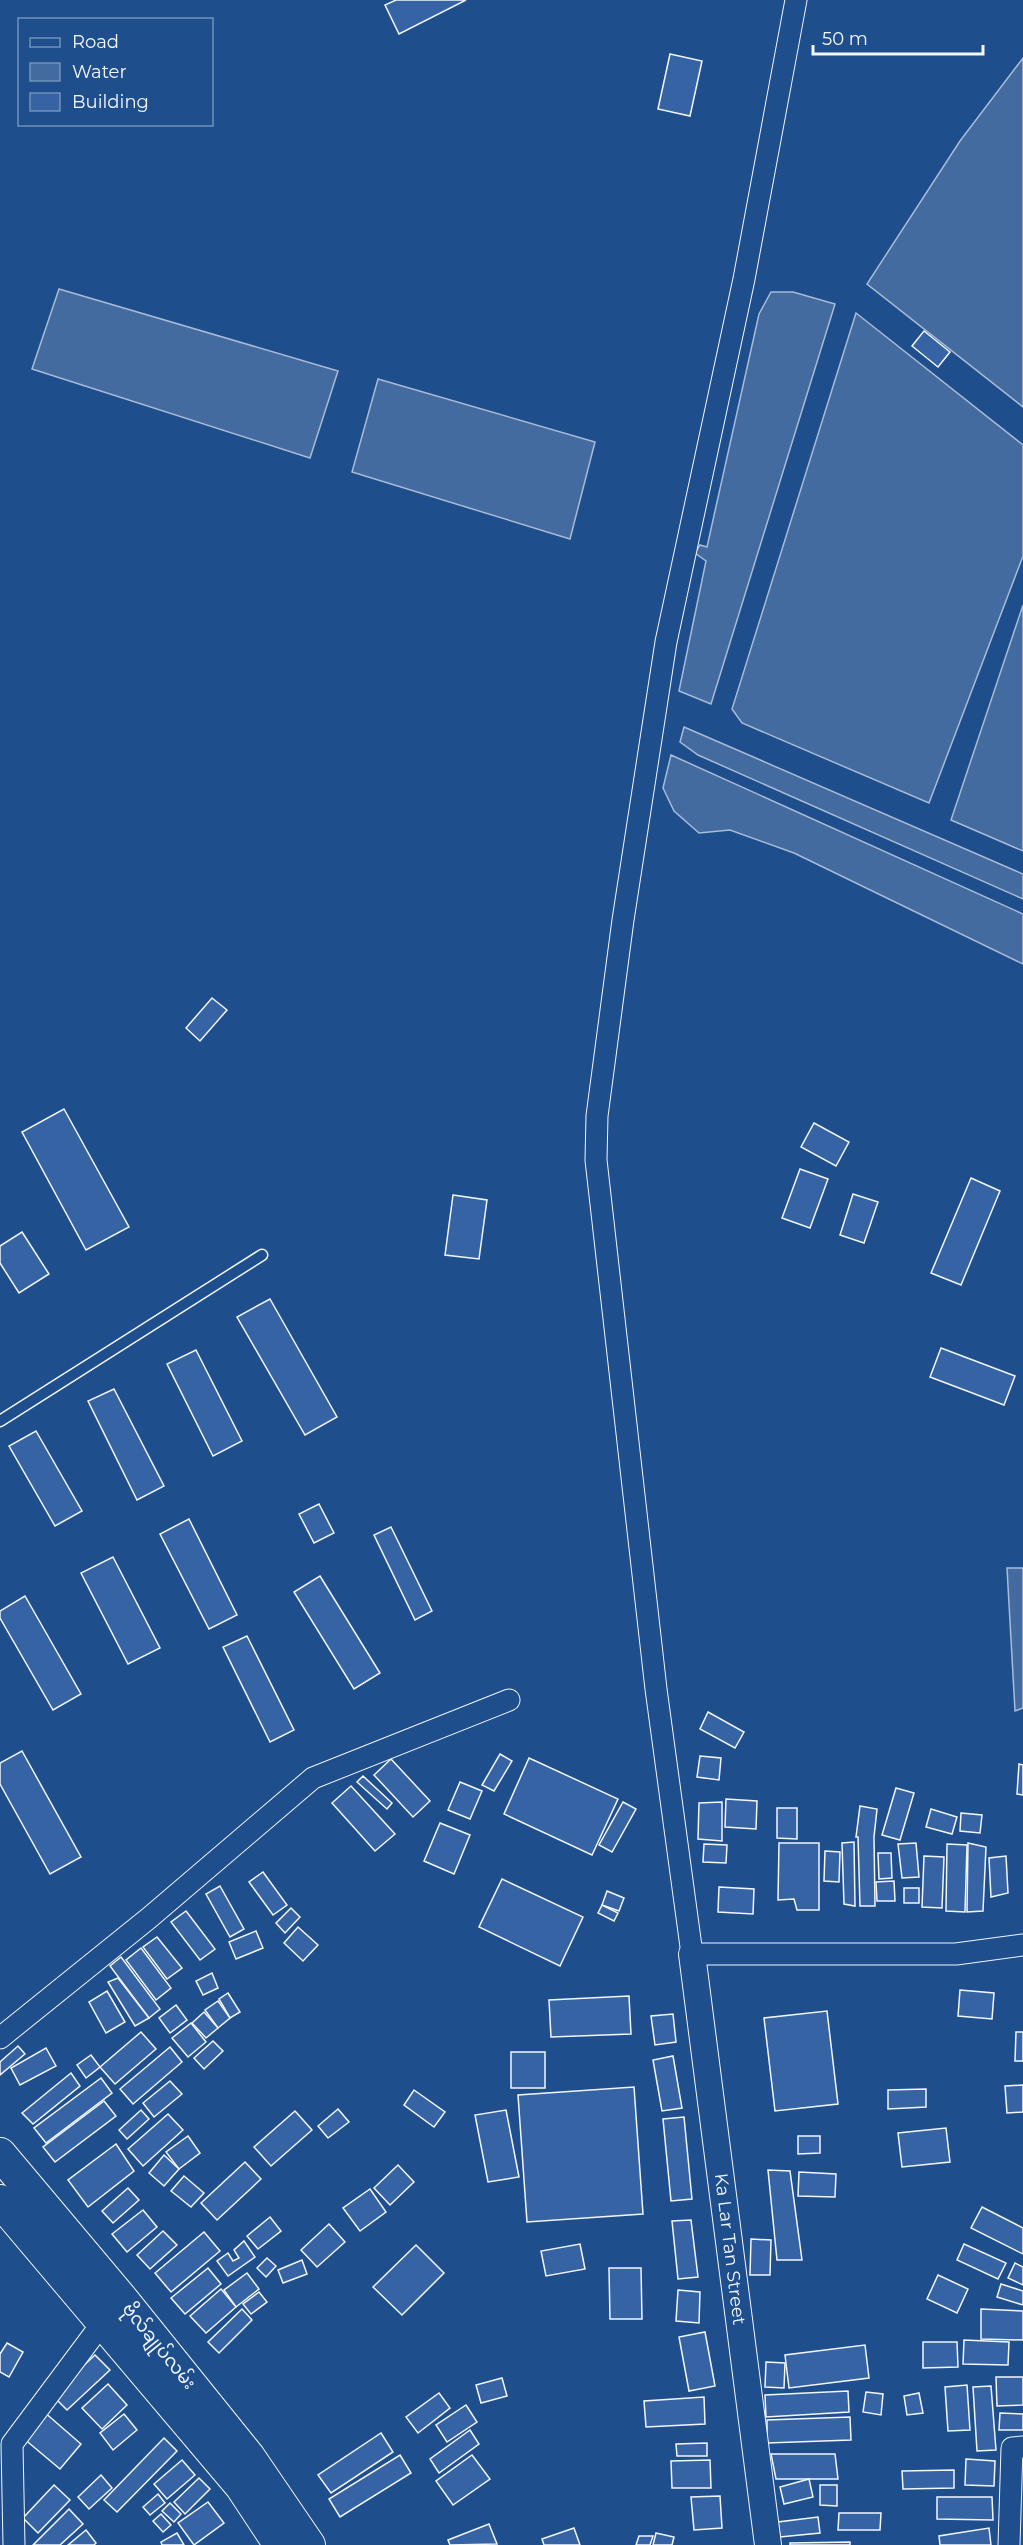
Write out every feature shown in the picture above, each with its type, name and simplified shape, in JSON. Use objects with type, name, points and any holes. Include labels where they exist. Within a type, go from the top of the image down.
[{"type":"main road","name":"ဗိုလ်ချုပ်လမ်း","points":[[0,2154],[241,2486],[280,2545]]},
{"type":"main road","name":"ဗိုလ်ချုပ်လမ်း","points":[[0,2201],[112,2310],[249,2457],[309,2545]]},
{"type":"street","points":[[796,0],[744,279],[666,642],[623,920],[597,1116],[597,1160],[656,1689],[692,1954],[956,1954],[1023,1946]]},
{"type":"street","points":[[0,2038],[149,1918],[314,1778],[509,1700]]},
{"type":"street","name":"Ka Lar Tan Street","points":[[692,1954],[768,2545]]},
{"type":"street","points":[[14,2545],[12,2444],[112,2310]]},
{"type":"street","points":[[1009,2545],[1012,2448],[1023,2447]]},
{"type":"lane","points":[[0,1421],[262,1255]]},
{"type":"water","points":[[1023,58],[1023,407],[867,284],[960,141]]},
{"type":"water","points":[[59,289],[338,371],[310,458],[32,369]]},
{"type":"water","points":[[771,292],[793,292],[835,304],[711,704],[679,691],[706,561],[695,553],[700,545],[707,547],[759,314]]},
{"type":"water","points":[[856,313],[1023,445],[1023,556],[929,803],[742,723],[732,709]]},
{"type":"water","points":[[378,379],[595,442],[570,539],[352,472]]},
{"type":"water","points":[[1023,605],[1023,851],[951,820]]},
{"type":"water","points":[[684,727],[1023,874],[1023,899],[698,755],[680,742]]},
{"type":"water","points":[[671,755],[1023,914],[1023,964],[794,853],[730,830],[699,833],[674,811],[663,788]]},
{"type":"water","points":[[1007,1568],[1023,1568],[1023,1708],[1015,1711]]},
{"type":"building","points":[[396,0],[466,0],[399,34],[385,5]]},
{"type":"building","points":[[670,54],[702,61],[690,116],[658,109]]},
{"type":"building","points":[[924,331],[950,352],[938,367],[912,346]]},
{"type":"building","points":[[212,998],[227,1010],[200,1041],[186,1028]]},
{"type":"building","points":[[64,1109],[129,1227],[86,1250],[22,1132]]},
{"type":"building","points":[[814,1123],[849,1142],[836,1166],[801,1147]]},
{"type":"building","points":[[800,1169],[828,1179],[810,1228],[782,1218]]},
{"type":"building","points":[[971,1178],[1000,1191],[961,1285],[931,1273]]},
{"type":"building","points":[[853,1194],[878,1202],[864,1243],[840,1235]]},
{"type":"building","points":[[453,1195],[487,1200],[479,1259],[445,1255]]},
{"type":"building","points":[[22,1232],[49,1274],[19,1293],[0,1263],[0,1246]]},
{"type":"building","points":[[270,1299],[337,1417],[305,1435],[237,1317]]},
{"type":"building","points":[[941,1348],[1015,1376],[1004,1405],[930,1377]]},
{"type":"building","points":[[196,1350],[242,1441],[213,1456],[167,1364]]},
{"type":"building","points":[[114,1389],[164,1486],[137,1500],[88,1401]]},
{"type":"building","points":[[36,1431],[82,1511],[55,1526],[9,1446]]},
{"type":"building","points":[[319,1504],[334,1533],[314,1543],[299,1514]]},
{"type":"building","points":[[189,1519],[237,1615],[209,1629],[160,1534]]},
{"type":"building","points":[[391,1527],[432,1611],[415,1620],[374,1535]]},
{"type":"building","points":[[113,1557],[160,1648],[128,1664],[81,1573]]},
{"type":"building","points":[[320,1576],[380,1673],[354,1689],[294,1592]]},
{"type":"building","points":[[25,1596],[81,1694],[53,1710],[0,1618],[0,1611]]},
{"type":"building","points":[[247,1636],[294,1730],[270,1742],[223,1647]]},
{"type":"building","points":[[708,1712],[744,1732],[735,1748],[700,1729]]},
{"type":"building","points":[[22,1751],[81,1857],[50,1874],[0,1784],[0,1763]]},
{"type":"building","points":[[500,1754],[512,1761],[494,1791],[482,1785]]},
{"type":"building","points":[[700,1756],[721,1758],[719,1780],[697,1777]]},
{"type":"building","points":[[529,1758],[618,1799],[592,1855],[504,1814]]},
{"type":"building","points":[[391,1759],[430,1801],[413,1817],[374,1775]]},
{"type":"building","points":[[1019,1764],[1023,1765],[1023,1795],[1017,1794]]},
{"type":"building","points":[[363,1776],[392,1803],[387,1809],[357,1782]]},
{"type":"building","points":[[460,1782],[482,1791],[470,1819],[448,1810]]},
{"type":"building","points":[[351,1786],[395,1834],[375,1851],[332,1803]]},
{"type":"building","points":[[896,1788],[914,1793],[900,1840],[882,1835]]},
{"type":"building","points":[[726,1799],[757,1801],[756,1829],[725,1827]]},
{"type":"building","points":[[623,1802],[636,1809],[612,1852],[599,1845]]},
{"type":"building","points":[[722,1802],[722,1841],[698,1839],[699,1803]]},
{"type":"building","points":[[860,1806],[877,1809],[874,1837],[875,1906],[860,1906],[858,1837],[856,1837]]},
{"type":"building","points":[[777,1808],[797,1808],[797,1839],[777,1838]]},
{"type":"building","points":[[931,1809],[957,1817],[952,1834],[926,1827]]},
{"type":"building","points":[[961,1813],[982,1815],[980,1833],[960,1831]]},
{"type":"building","points":[[440,1823],[470,1835],[454,1874],[424,1861]]},
{"type":"building","points":[[854,1842],[855,1906],[844,1904],[842,1843]]},
{"type":"building","points":[[779,1843],[819,1843],[819,1910],[797,1910],[794,1899],[778,1900]]},
{"type":"building","points":[[916,1843],[919,1877],[902,1878],[898,1844]]},
{"type":"building","points":[[968,1843],[986,1847],[983,1911],[967,1912]]},
{"type":"building","points":[[704,1844],[727,1845],[726,1863],[703,1862]]},
{"type":"building","points":[[947,1844],[967,1845],[965,1912],[946,1911]]},
{"type":"building","points":[[825,1851],[840,1852],[839,1882],[824,1881]]},
{"type":"building","points":[[878,1853],[891,1853],[892,1878],[879,1879]]},
{"type":"building","points":[[924,1856],[944,1857],[942,1908],[922,1907]]},
{"type":"building","points":[[1006,1856],[1008,1893],[991,1897],[989,1858]]},
{"type":"building","points":[[263,1872],[287,1905],[273,1915],[249,1882]]},
{"type":"building","points":[[502,1879],[583,1917],[560,1966],[479,1927]]},
{"type":"building","points":[[894,1881],[895,1901],[877,1901],[876,1882]]},
{"type":"building","points":[[220,1886],[244,1929],[230,1937],[206,1894]]},
{"type":"building","points":[[719,1887],[754,1889],[753,1914],[718,1912]]},
{"type":"building","points":[[904,1888],[919,1888],[919,1903],[904,1903]]},
{"type":"building","points":[[607,1891],[624,1898],[619,1911],[602,1905]]},
{"type":"building","points":[[602,1905],[618,1913],[614,1921],[598,1913]]},
{"type":"building","points":[[291,1908],[300,1917],[285,1933],[276,1923]]},
{"type":"building","points":[[186,1911],[215,1949],[200,1960],[171,1922]]},
{"type":"building","points":[[298,1927],[318,1945],[303,1961],[284,1943]]},
{"type":"building","points":[[256,1931],[263,1948],[236,1959],[229,1942]]},
{"type":"building","points":[[157,1937],[182,1968],[167,1979],[143,1947]]},
{"type":"building","points":[[141,1948],[171,1988],[156,2000],[126,1960]]},
{"type":"building","points":[[121,1957],[160,2009],[149,2018],[110,1966]]},
{"type":"building","points":[[212,1973],[218,1988],[203,1995],[196,1981]]},
{"type":"building","points":[[118,1978],[149,2018],[135,2026],[108,1982]]},
{"type":"building","points":[[960,1990],[994,1993],[992,2019],[958,2016]]},
{"type":"building","points":[[107,1991],[125,2022],[106,2033],[89,2002]]},
{"type":"building","points":[[228,1993],[240,2012],[230,2018],[219,1999]]},
{"type":"building","points":[[629,1996],[631,2034],[551,2037],[549,2000]]},
{"type":"building","points":[[218,2001],[230,2018],[218,2028],[205,2010]]},
{"type":"building","points":[[176,2005],[187,2020],[170,2033],[159,2018]]},
{"type":"building","points":[[827,2011],[838,2104],[775,2111],[764,2018]]},
{"type":"building","points":[[204,2012],[218,2028],[206,2038],[192,2023]]},
{"type":"building","points":[[673,2014],[676,2042],[655,2045],[651,2016]]},
{"type":"building","points":[[191,2023],[206,2042],[188,2057],[172,2038]]},
{"type":"building","points":[[141,2032],[156,2049],[115,2084],[100,2067]]},
{"type":"building","points":[[1016,2032],[1023,2032],[1023,2061],[1015,2061]]},
{"type":"building","points":[[213,2041],[223,2051],[204,2069],[194,2058]]},
{"type":"building","points":[[18,2046],[25,2054],[0,2075],[0,2062]]},
{"type":"building","points":[[170,2047],[182,2062],[133,2104],[120,2089]]},
{"type":"building","points":[[46,2048],[56,2066],[20,2085],[11,2068]]},
{"type":"building","points":[[511,2052],[545,2052],[545,2088],[511,2088]]},
{"type":"building","points":[[91,2055],[100,2067],[86,2078],[77,2065]]},
{"type":"building","points":[[673,2056],[682,2108],[662,2111],[653,2060]]},
{"type":"building","points":[[71,2073],[80,2086],[33,2124],[22,2113]]},
{"type":"building","points":[[101,2078],[112,2093],[46,2143],[34,2128]]},
{"type":"building","points":[[170,2081],[182,2094],[154,2117],[143,2103]]},
{"type":"building","points":[[1023,2085],[1023,2112],[1007,2113],[1005,2086]]},
{"type":"building","points":[[634,2087],[643,2214],[527,2222],[518,2095]]},
{"type":"building","points":[[926,2089],[926,2107],[888,2109],[888,2090]]},
{"type":"building","points":[[414,2090],[445,2112],[434,2127],[404,2105]]},
{"type":"building","points":[[104,2101],[116,2116],[55,2162],[43,2147]]},
{"type":"building","points":[[338,2109],[349,2122],[328,2138],[318,2126]]},
{"type":"building","points":[[141,2110],[149,2119],[127,2139],[119,2130]]},
{"type":"building","points":[[506,2110],[519,2177],[488,2182],[475,2115]]},
{"type":"building","points":[[295,2111],[312,2130],[271,2166],[254,2147]]},
{"type":"building","points":[[168,2114],[183,2130],[143,2166],[128,2149]]},
{"type":"building","points":[[684,2117],[692,2199],[671,2201],[663,2119]]},
{"type":"building","points":[[946,2128],[950,2162],[902,2167],[898,2133]]},
{"type":"building","points":[[188,2136],[200,2153],[179,2169],[166,2152]]},
{"type":"building","points":[[798,2136],[820,2136],[820,2153],[798,2154]]},
{"type":"building","points":[[116,2144],[134,2171],[88,2207],[68,2180]]},
{"type":"building","points":[[164,2155],[179,2169],[164,2186],[149,2173]]},
{"type":"building","points":[[245,2162],[261,2179],[217,2220],[201,2203]]},
{"type":"building","points":[[398,2165],[414,2182],[390,2205],[374,2188]]},
{"type":"building","points":[[768,2170],[790,2171],[802,2260],[777,2260]]},
{"type":"building","points":[[799,2172],[836,2174],[835,2197],[798,2196]]},
{"type":"building","points":[[184,2176],[204,2193],[191,2207],[171,2191]]},
{"type":"building","points":[[128,2188],[139,2200],[113,2223],[102,2211]]},
{"type":"building","points":[[370,2189],[386,2212],[360,2231],[343,2208]]},
{"type":"building","points":[[982,2207],[1023,2228],[1023,2254],[971,2228]]},
{"type":"building","points":[[143,2210],[157,2227],[127,2252],[112,2234]]},
{"type":"building","points":[[270,2217],[281,2231],[258,2249],[247,2236]]},
{"type":"building","points":[[691,2220],[698,2277],[678,2279],[672,2221]]},
{"type":"building","points":[[329,2224],[345,2242],[317,2267],[301,2250]]},
{"type":"building","points":[[163,2231],[177,2245],[150,2269],[137,2255]]},
{"type":"building","points":[[204,2232],[220,2251],[171,2292],[155,2273]]},
{"type":"building","points":[[751,2239],[771,2240],[770,2275],[750,2275]]},
{"type":"building","points":[[244,2241],[255,2257],[228,2276],[217,2261],[228,2253],[233,2261],[239,2258],[234,2250]]},
{"type":"building","points":[[580,2244],[585,2269],[546,2276],[541,2251]]},
{"type":"building","points":[[964,2244],[1006,2263],[998,2279],[957,2260]]},
{"type":"building","points":[[416,2245],[444,2273],[402,2315],[373,2287]]},
{"type":"building","points":[[267,2258],[276,2266],[266,2277],[257,2268]]},
{"type":"building","points":[[302,2260],[307,2274],[283,2283],[278,2270]]},
{"type":"building","points":[[1015,2263],[1023,2267],[1023,2285],[1008,2278]]},
{"type":"building","points":[[208,2268],[221,2284],[185,2314],[171,2298]]},
{"type":"building","points":[[609,2268],[641,2268],[642,2319],[610,2319]]},
{"type":"building","points":[[247,2273],[259,2289],[236,2307],[224,2290]]},
{"type":"building","points":[[938,2275],[968,2289],[957,2313],[927,2299]]},
{"type":"building","points":[[1001,2284],[1023,2291],[1023,2305],[997,2297]]},
{"type":"building","points":[[221,2289],[236,2307],[206,2333],[190,2316]]},
{"type":"building","points":[[678,2290],[700,2292],[699,2323],[676,2321]]},
{"type":"building","points":[[259,2292],[267,2302],[251,2314],[243,2304]]},
{"type":"building","points":[[242,2309],[252,2320],[219,2353],[208,2342]]},
{"type":"building","points":[[981,2309],[1023,2311],[1023,2340],[981,2339]]},
{"type":"building","points":[[705,2332],[715,2386],[689,2391],[679,2337]]},
{"type":"building","points":[[964,2340],[1009,2342],[1008,2365],[963,2364]]},
{"type":"building","points":[[923,2342],[957,2342],[958,2367],[923,2368]]},
{"type":"building","points":[[7,2343],[23,2352],[9,2377],[0,2372],[0,2354]]},
{"type":"building","points":[[865,2345],[869,2378],[789,2388],[785,2355]]},
{"type":"building","points":[[95,2355],[110,2370],[67,2410],[52,2395]]},
{"type":"building","points":[[766,2362],[785,2363],[784,2388],[765,2387]]},
{"type":"building","points":[[996,2377],[1023,2377],[1023,2405],[997,2406]]},
{"type":"building","points":[[502,2378],[507,2396],[481,2403],[476,2385]]},
{"type":"building","points":[[108,2384],[127,2405],[102,2429],[82,2408]]},
{"type":"building","points":[[967,2385],[970,2430],[948,2431],[945,2387]]},
{"type":"building","points":[[991,2386],[996,2450],[977,2451],[973,2387]]},
{"type":"building","points":[[848,2391],[849,2412],[766,2417],[765,2395]]},
{"type":"building","points":[[866,2392],[883,2394],[881,2415],[863,2412]]},
{"type":"building","points":[[439,2393],[450,2408],[418,2433],[406,2417]]},
{"type":"building","points":[[919,2393],[923,2413],[907,2415],[904,2396]]},
{"type":"building","points":[[704,2397],[705,2424],[646,2427],[644,2401]]},
{"type":"building","points":[[466,2405],[477,2422],[447,2442],[436,2425]]},
{"type":"building","points":[[43,2411],[81,2444],[60,2469],[23,2438]]},
{"type":"building","points":[[1000,2413],[1023,2414],[1023,2430],[999,2430]]},
{"type":"building","points":[[124,2414],[137,2430],[113,2450],[100,2433]]},
{"type":"building","points":[[850,2417],[851,2440],[767,2443],[767,2420]]},
{"type":"building","points":[[470,2430],[479,2444],[439,2473],[430,2459]]},
{"type":"building","points":[[381,2433],[393,2452],[331,2493],[318,2475]]},
{"type":"building","points":[[164,2438],[177,2451],[117,2512],[104,2500]]},
{"type":"building","points":[[707,2443],[707,2456],[677,2456],[676,2444]]},
{"type":"building","points":[[771,2454],[835,2454],[838,2479],[776,2479]]},
{"type":"building","points":[[400,2455],[411,2473],[340,2517],[329,2499]]},
{"type":"building","points":[[472,2455],[490,2479],[453,2505],[436,2481]]},
{"type":"building","points":[[966,2459],[995,2461],[994,2486],[965,2485]]},
{"type":"building","points":[[182,2460],[195,2475],[167,2499],[154,2484]]},
{"type":"building","points":[[710,2460],[711,2488],[672,2488],[671,2461]]},
{"type":"building","points":[[954,2470],[954,2488],[903,2489],[902,2471]]},
{"type":"building","points":[[101,2475],[112,2488],[89,2509],[78,2497]]},
{"type":"building","points":[[199,2478],[210,2489],[185,2514],[174,2502]]},
{"type":"building","points":[[809,2479],[813,2497],[784,2504],[780,2487]]},
{"type":"building","points":[[54,2485],[70,2500],[38,2533],[23,2518]]},
{"type":"building","points":[[820,2485],[837,2485],[837,2506],[820,2505]]},
{"type":"building","points":[[158,2494],[165,2503],[150,2515],[143,2507]]},
{"type":"building","points":[[720,2496],[722,2528],[694,2530],[691,2497]]},
{"type":"building","points":[[937,2497],[992,2497],[993,2520],[937,2519]]},
{"type":"building","points":[[208,2502],[224,2523],[194,2545],[178,2523]]},
{"type":"building","points":[[170,2503],[181,2514],[174,2522],[162,2511]]},
{"type":"building","points":[[69,2509],[83,2524],[60,2545],[33,2545]]},
{"type":"building","points":[[839,2513],[881,2513],[880,2530],[838,2530]]},
{"type":"building","points":[[161,2514],[171,2525],[163,2532],[153,2521]]},
{"type":"building","points":[[818,2517],[820,2533],[780,2537],[778,2522]]},
{"type":"building","points":[[489,2524],[497,2544],[450,2545],[448,2540]]},
{"type":"building","points":[[574,2528],[580,2545],[544,2545],[542,2539]]},
{"type":"building","points":[[989,2528],[991,2545],[940,2545],[939,2536]]},
{"type":"building","points":[[86,2530],[96,2543],[94,2545],[68,2545]]},
{"type":"building","points":[[177,2533],[184,2545],[162,2545],[161,2542]]},
{"type":"building","points":[[656,2533],[674,2537],[672,2545],[653,2545]]},
{"type":"building","points":[[639,2536],[653,2536],[650,2545],[636,2545]]},
{"type":"building","points":[[850,2542],[850,2545],[790,2545],[790,2543]]}]
